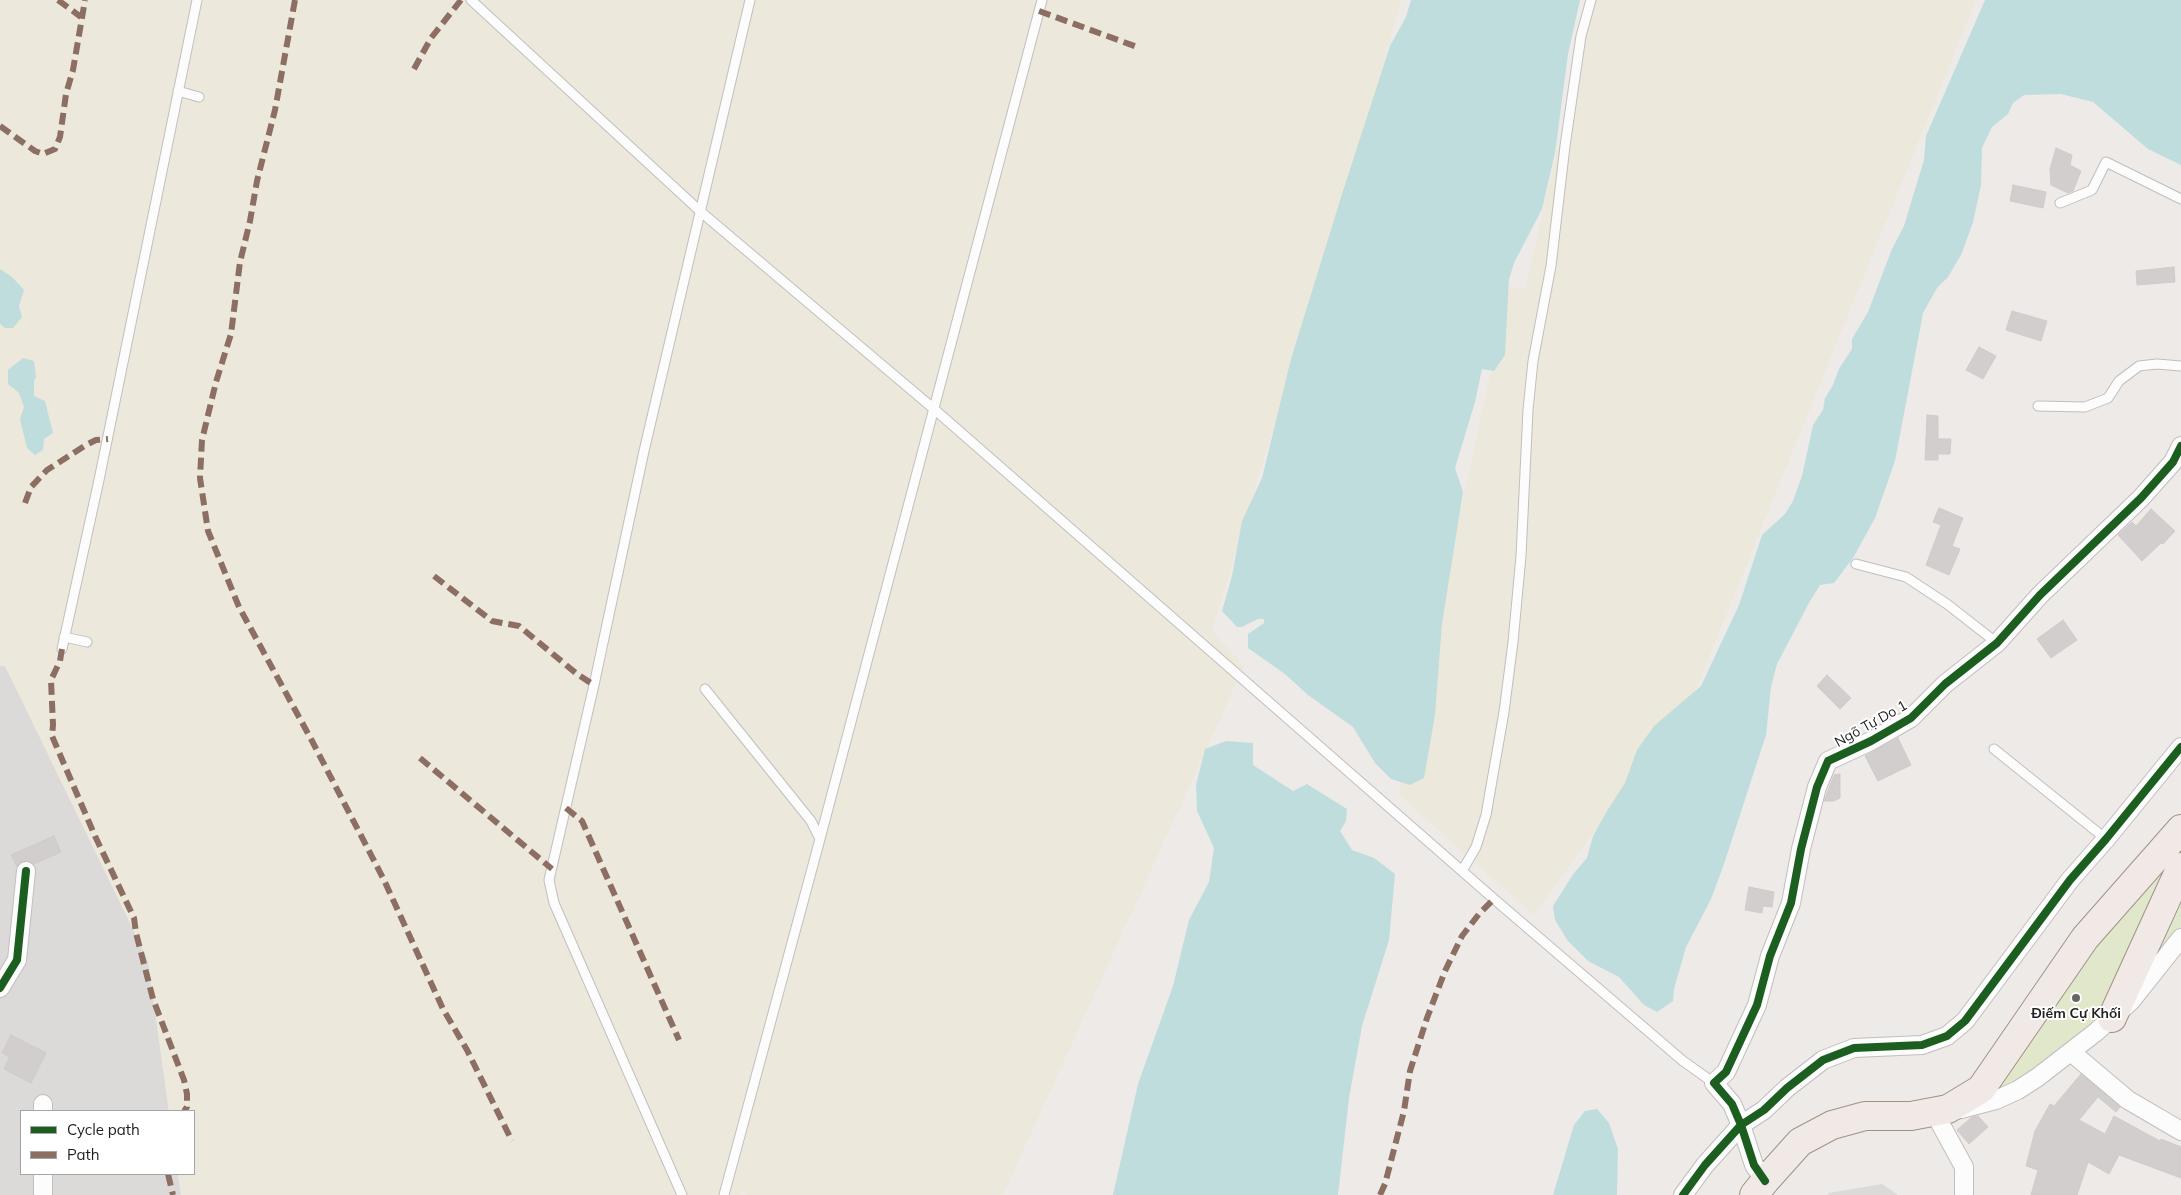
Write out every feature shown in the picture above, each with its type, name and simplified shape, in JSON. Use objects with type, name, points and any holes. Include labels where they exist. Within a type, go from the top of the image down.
[{"type":"main road","points":[[1759,1188],[1800,1142],[1832,1125],[1865,1116],[1912,1116],[1948,1109],[1981,1089],[2084,938],[2181,829]]},
{"type":"main road","points":[[2112,1018],[2181,867]]},
{"type":"street","name":"Ngõ Tự Do 1","points":[[1714,1083],[1726,1072],[1757,1005],[1770,956],[1791,903],[1801,849],[1817,787],[1828,761],[1871,741],[1911,718],[1945,684],[1997,643],[2040,595],[2141,498],[2173,462],[2181,446]]},
{"type":"street","points":[[1683,1195],[1705,1165],[1741,1125],[1764,1110],[1787,1088],[1823,1060],[1854,1048],[1922,1045],[1947,1036],[1965,1021],[2070,880],[2181,747]]},
{"type":"street","points":[[0,988],[17,960],[26,871]]},
{"type":"street","points":[[1964,1195],[1964,1167],[1934,1112],[1973,1107],[2006,1096],[2038,1077],[2112,1018],[2146,984],[2181,938]]},
{"type":"street","points":[[2071,1052],[2128,1100],[2181,1131]]},
{"type":"street","points":[[1714,1083],[1732,1104],[1754,1165],[1759,1188]]},
{"type":"street","points":[[43,1175],[43,1195]]},
{"type":"lane","points":[[62,649],[100,480],[197,0]]},
{"type":"lane","points":[[471,0],[700,212],[934,409],[1462,871],[1683,1061],[1714,1083]]},
{"type":"lane","points":[[682,1195],[554,903],[549,880],[644,451],[750,0]]},
{"type":"lane","points":[[724,1195],[1042,0]]},
{"type":"lane","points":[[1462,871],[1476,847],[1486,815],[1504,712],[1521,556],[1528,410],[1533,361],[1551,266],[1565,146],[1581,36],[1591,0]]},
{"type":"lane","points":[[178,91],[199,97]]},
{"type":"lane","points":[[2060,203],[2092,190],[2106,162],[2181,199]]},
{"type":"lane","points":[[2038,406],[2085,408],[2108,398],[2119,381],[2139,366],[2157,364],[2181,366]]},
{"type":"lane","points":[[1856,564],[1906,577],[1947,604],[1997,643]]},
{"type":"lane","points":[[64,637],[87,642]]},
{"type":"lane","points":[[704,688],[811,821],[820,839]]},
{"type":"lane","points":[[1994,749],[2106,839]]},
{"type":"shaded area","points":[[0,0],[1401,0],[1355,171],[1212,631],[1244,666],[1003,1195],[746,1195],[741,1191],[740,1195],[182,1195],[179,1175],[195,1175],[195,1110],[169,1110],[148,960],[5,666],[0,666]]},
{"type":"shaded area","points":[[1592,0],[1976,0],[1694,694],[1534,915],[1399,795],[1509,288],[1525,289]]},
{"type":"shaded area","points":[[5,665],[148,960],[169,1110],[20,1110],[20,1175],[178,1175],[181,1195],[0,1195],[0,666]]},
{"type":"shaded area","points":[[1882,1184],[1898,1195],[1828,1195],[1829,1193]]},
{"type":"green space","points":[[2181,849],[2119,987],[2094,1023],[2038,1066],[2008,1085],[1987,1093],[2078,965]]},
{"type":"green space","points":[[2181,883],[2181,927],[2151,964]]},
{"type":"water","points":[[1411,0],[1580,0],[1568,54],[1555,153],[1542,209],[1514,263],[1509,279],[1505,355],[1494,371],[1482,369],[1475,402],[1455,468],[1463,492],[1442,624],[1435,715],[1424,778],[1410,785],[1391,779],[1375,763],[1353,727],[1248,648],[1248,634],[1264,623],[1264,619],[1258,619],[1242,627],[1237,627],[1222,611],[1232,576],[1242,521],[1262,478],[1291,359],[1342,194],[1390,46],[1406,17]]},
{"type":"water","points":[[1985,0],[2181,0],[2181,165],[2148,149],[2093,102],[2061,94],[2024,95],[2013,103],[2008,114],[1992,127],[1982,148],[1981,185],[1973,222],[1962,253],[1948,277],[1937,288],[1923,313],[1895,461],[1875,518],[1853,558],[1834,583],[1820,585],[1777,664],[1771,687],[1766,735],[1724,864],[1711,899],[1686,947],[1674,989],[1673,1001],[1657,1012],[1644,1005],[1619,977],[1588,961],[1568,941],[1555,920],[1553,906],[1574,873],[1587,858],[1593,836],[1625,783],[1637,750],[1654,726],[1701,686],[1739,605],[1762,535],[1785,514],[1793,501],[1802,476],[1813,425],[1823,410],[1825,398],[1833,385],[1839,369],[1852,349],[1852,339],[1868,312],[1892,249],[1904,226],[1924,160],[1926,136]]},
{"type":"water","points":[[0,269],[12,277],[24,290],[19,306],[22,317],[13,328],[5,328],[0,324]]},
{"type":"water","points":[[23,358],[34,361],[36,377],[34,381],[34,396],[45,401],[53,433],[44,439],[43,450],[35,455],[27,448],[20,419],[24,407],[19,393],[8,384],[8,370]]},
{"type":"water","points":[[1226,741],[1253,743],[1253,765],[1293,791],[1307,784],[1347,809],[1346,821],[1340,831],[1352,850],[1374,858],[1395,874],[1389,940],[1362,1026],[1349,1098],[1338,1195],[1113,1195],[1138,1084],[1173,986],[1189,920],[1209,882],[1214,848],[1197,811],[1196,785],[1205,749]]},
{"type":"water","points":[[1597,1109],[1609,1123],[1618,1149],[1617,1195],[1553,1195],[1574,1125],[1585,1111]]},
{"type":"building","points":[[2056,148],[2072,155],[2070,165],[2081,171],[2073,191],[2068,193],[2051,185],[2050,169]]},
{"type":"building","points":[[2013,185],[2046,192],[2043,208],[2010,201]]},
{"type":"building","points":[[2174,267],[2175,282],[2137,285],[2136,271]]},
{"type":"building","points":[[2012,311],[2047,321],[2041,341],[2006,330]]},
{"type":"building","points":[[1979,347],[1996,356],[1983,379],[1966,370]]},
{"type":"building","points":[[1927,415],[1938,416],[1938,439],[1951,439],[1950,454],[1938,454],[1938,460],[1925,460]]},
{"type":"building","points":[[1939,508],[1963,518],[1952,546],[1960,549],[1949,575],[1926,565],[1941,525],[1933,522]]},
{"type":"building","points":[[2151,509],[2175,531],[2163,544],[2161,543],[2142,561],[2118,535],[2132,522],[2136,526]]},
{"type":"building","points":[[2063,620],[2077,640],[2051,658],[2037,639]]},
{"type":"building","points":[[1827,675],[1851,698],[1840,709],[1817,686]]},
{"type":"building","points":[[1898,738],[1911,765],[1878,781],[1865,756]]},
{"type":"building","points":[[1840,774],[1840,798],[1834,801],[1824,801],[1834,775]]},
{"type":"building","points":[[54,836],[61,852],[34,864],[22,861],[17,867],[11,855]]},
{"type":"building","points":[[1749,887],[1774,892],[1772,907],[1763,906],[1762,913],[1745,910]]},
{"type":"building","points":[[11,1035],[46,1053],[31,1083],[4,1069],[10,1057],[2,1053]]},
{"type":"building","points":[[2081,1074],[2120,1107],[2116,1112],[2098,1097],[2079,1120],[2105,1134],[2114,1116],[2160,1141],[2161,1139],[2181,1147],[2181,1178],[2119,1155],[2109,1174],[2088,1162],[2077,1195],[2031,1195],[2038,1170],[2026,1166],[2035,1131],[2050,1104],[2054,1106]]},
{"type":"building","points":[[1978,1116],[1988,1127],[1969,1144],[1957,1130],[1972,1117]]},
{"type":"marked path","points":[[58,0],[81,17]]},
{"type":"marked path","points":[[0,126],[35,151],[43,154],[55,149],[60,137],[66,94],[73,70],[85,0]]},
{"type":"marked path","points":[[295,0],[275,110],[257,181],[240,262],[231,334],[216,382],[202,440],[200,478],[208,531],[239,607],[311,739],[384,880],[443,1009],[467,1050],[512,1141]]},
{"type":"marked path","points":[[414,69],[431,38],[461,0]]},
{"type":"marked path","points":[[1039,11],[1140,48]]},
{"type":"marked path","points":[[25,503],[31,487],[47,470],[86,445],[96,440],[108,439]]},
{"type":"marked path","points":[[434,576],[492,621],[519,626],[577,674],[594,685]]},
{"type":"marked path","points":[[62,649],[60,661],[51,680],[52,736],[95,836],[134,918],[153,999],[184,1080],[187,1094],[187,1107],[185,1110]]},
{"type":"marked path","points":[[420,758],[552,869]]},
{"type":"marked path","points":[[566,808],[582,821],[679,1040]]},
{"type":"marked path","points":[[1380,1195],[1385,1184],[1404,1111],[1410,1071],[1445,971],[1462,936],[1479,914],[1494,899]]},
{"type":"marked path","points":[[168,1175],[173,1195]]},
{"type":"cycle path","points":[[1765,1181],[1754,1165],[1732,1104],[1714,1083],[1726,1072],[1757,1005],[1770,956],[1791,903],[1801,849],[1817,787],[1828,761],[1871,741],[1911,718],[1945,684],[1997,643],[2040,595],[2141,498],[2173,462],[2181,446]]},
{"type":"cycle path","points":[[1683,1195],[1705,1165],[1741,1125],[1764,1110],[1787,1088],[1823,1060],[1854,1048],[1922,1045],[1947,1036],[1965,1021],[2070,880],[2181,747]]},
{"type":"cycle path","points":[[0,988],[17,960],[26,871]]},
{"type":"place","name":"Điếm Cự Khối","points":[[2076,998]]}]
